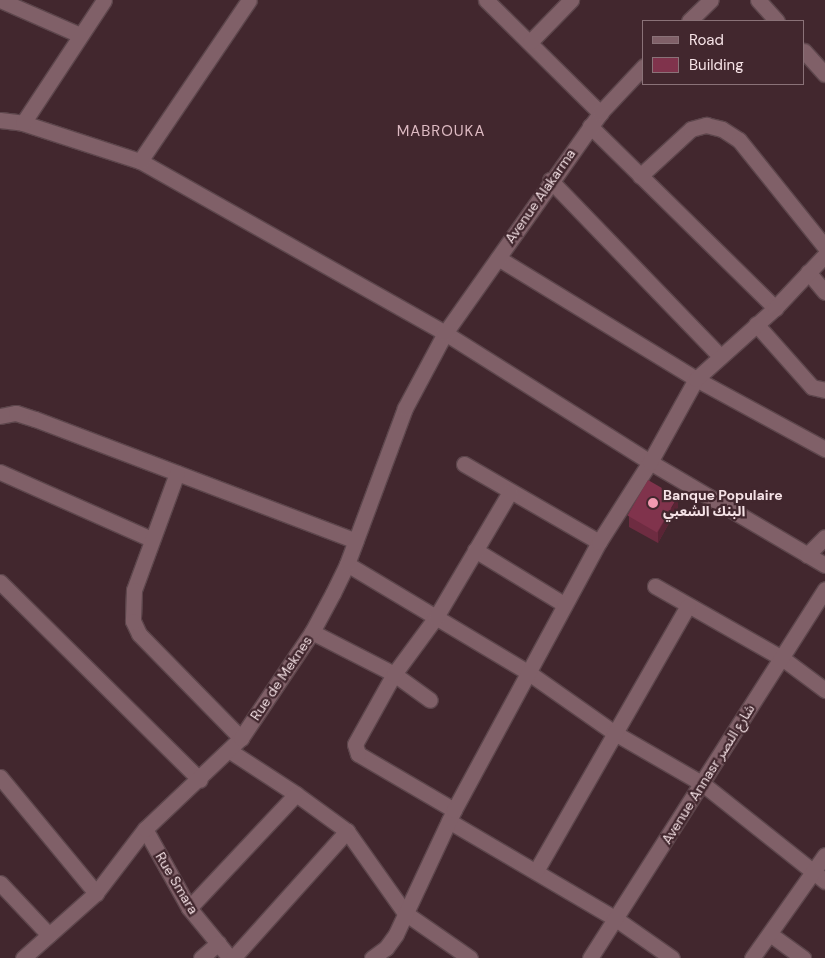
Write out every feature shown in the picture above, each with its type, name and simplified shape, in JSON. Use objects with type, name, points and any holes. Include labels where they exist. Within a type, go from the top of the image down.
[{"type":"street","points":[[0,0],[78,34]]},
{"type":"street","points":[[22,124],[78,34],[104,0]]},
{"type":"street","points":[[140,161],[249,0]]},
{"type":"street","points":[[486,0],[600,112]]},
{"type":"street","points":[[530,42],[570,0]]},
{"type":"street","points":[[690,20],[711,0]]},
{"type":"street","points":[[758,0],[776,20]]},
{"type":"street","points":[[805,51],[825,74]]},
{"type":"street","name":"Avenue Alakarma","points":[[445,333],[550,180],[600,112],[642,68]]},
{"type":"street","points":[[0,120],[22,124],[140,161],[445,333],[650,462],[825,565]]},
{"type":"street","points":[[640,176],[691,129],[706,125],[722,129],[739,140],[825,247]]},
{"type":"street","points":[[590,126],[775,308]]},
{"type":"street","points":[[550,180],[720,356]]},
{"type":"street","points":[[372,958],[391,953],[406,913],[451,816],[529,674],[598,542],[650,462],[696,379],[775,308],[825,255]]},
{"type":"street","points":[[498,258],[696,379],[825,449]]},
{"type":"street","points":[[808,272],[825,292]]},
{"type":"street","points":[[756,324],[812,386],[825,390]]},
{"type":"street","name":"Rue de Meknes","points":[[23,958],[96,893],[145,829],[230,752],[241,738],[312,632],[347,564],[405,408],[445,333]]},
{"type":"street","points":[[0,416],[16,414],[35,419],[356,541]]},
{"type":"street","points":[[464,464],[598,542]]},
{"type":"street","points":[[0,472],[151,539]]},
{"type":"street","points":[[177,473],[151,539],[134,590],[133,621],[139,634],[241,738]]},
{"type":"street","points":[[510,492],[436,617],[394,674],[357,738],[357,752],[451,816],[536,871],[616,919],[672,958]]},
{"type":"street","points":[[807,555],[825,537]]},
{"type":"street","points":[[475,550],[565,605]]},
{"type":"street","points":[[347,564],[529,674],[613,732],[703,784],[819,877]]},
{"type":"street","points":[[1,585],[200,780]]},
{"type":"street","points":[[655,586],[782,658],[825,690]]},
{"type":"street","name":"Avenue Annasr شارع النصر","points":[[590,958],[703,784],[825,589]]},
{"type":"street","points":[[536,871],[613,732],[688,606]]},
{"type":"street","points":[[312,632],[394,674],[430,700]]},
{"type":"street","points":[[230,752],[296,794],[346,831],[406,913],[470,958]]},
{"type":"street","points":[[0,777],[96,893]]},
{"type":"street","points":[[189,908],[296,794]]},
{"type":"street","name":"Rue Smara","points":[[145,829],[189,908],[231,958]]},
{"type":"street","points":[[231,958],[346,831]]},
{"type":"street","points":[[752,958],[819,877],[825,855]]},
{"type":"street","points":[[0,883],[49,935]]},
{"type":"street","points":[[770,934],[803,958]]},
{"type":"street","points":[[201,958],[218,943]]},
{"type":"building","points":[[648,480],[677,497],[657,533],[628,516]]},
{"type":"place","name":"Banque Populaire البنك الشعبي","points":[[653,503]]},
{"type":"district","name":"MABROUKA","points":[[441,132]]}]
